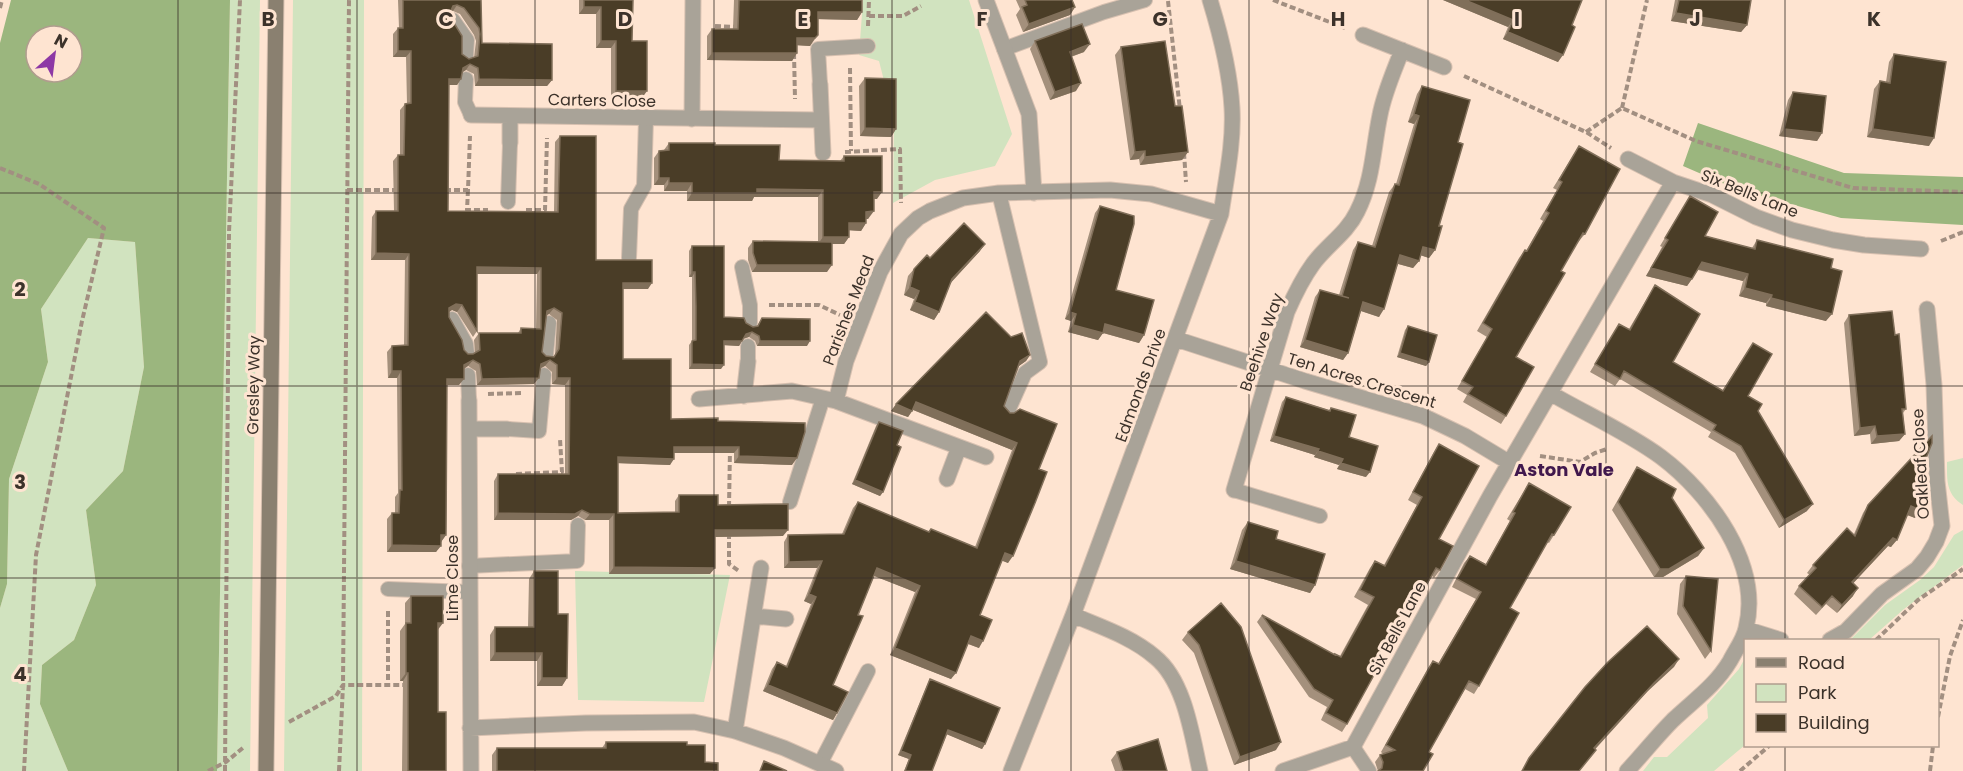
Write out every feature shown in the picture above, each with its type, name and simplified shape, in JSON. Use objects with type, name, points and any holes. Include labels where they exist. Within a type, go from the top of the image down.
[{"type":"street","name":"Gresley Way","points":[[266,771],[276,0]]},
{"type":"street","points":[[692,119],[693,0]]},
{"type":"street","points":[[986,0],[1029,114],[1034,194]]},
{"type":"street","name":"Edmonds Drive","points":[[1011,771],[1073,615],[1221,214],[1229,161],[1232,111],[1229,75],[1210,0]]},
{"type":"street","points":[[1363,35],[1444,67]]},
{"type":"street","name":"Beehive Way","points":[[1234,490],[1287,312],[1314,263],[1357,213],[1372,171],[1380,111],[1402,50]]},
{"type":"street","points":[[820,84],[823,153]]},
{"type":"street","name":"Carters Close","points":[[471,115],[821,120]]},
{"type":"street","points":[[510,116],[510,143]]},
{"type":"street","name":"Six Bells Lane","points":[[1628,159],[1673,182],[1712,195],[1756,217],[1792,230],[1864,245],[1921,249]]},
{"type":"street","points":[[1510,463],[1673,182]]},
{"type":"street","name":"Parishes Mead","points":[[830,399],[880,272],[901,234],[918,218],[944,204],[963,198],[999,193],[1034,194],[1110,190],[1151,194],[1221,214]]},
{"type":"street","name":"Oakleaf Close","points":[[1832,639],[1845,631],[1882,594],[1917,569],[1936,542],[1942,526],[1937,481],[1934,385],[1927,309]]},
{"type":"street","name":"Ten Acres Crescent","points":[[1176,339],[1269,370],[1423,416],[1466,436],[1510,463]]},
{"type":"street","points":[[744,396],[748,353]]},
{"type":"street","points":[[699,399],[792,391],[830,399],[987,457]]},
{"type":"street","points":[[1550,393],[1636,441],[1680,472],[1703,496],[1720,519],[1732,540],[1745,578],[1748,602],[1746,629],[1729,662],[1711,687],[1674,719],[1627,771]]},
{"type":"street","name":"Lime Close","points":[[469,400],[471,771]]},
{"type":"street","points":[[470,429],[507,429]]},
{"type":"street","points":[[948,479],[959,447]]},
{"type":"street","name":"Six Bells Lane","points":[[1353,747],[1510,463]]},
{"type":"street","points":[[735,731],[761,568]]},
{"type":"street","points":[[1073,615],[1140,646],[1157,657],[1170,673],[1180,694],[1200,771]]},
{"type":"street","points":[[754,616],[786,619]]},
{"type":"street","points":[[1746,629],[1778,639]]},
{"type":"street","points":[[470,728],[586,723],[694,722],[735,731],[784,748],[830,769]]},
{"type":"street","points":[[1283,771],[1353,747]]},
{"type":"lane","points":[[1004,49],[1104,12],[1145,0]]},
{"type":"lane","points":[[453,20],[467,40],[466,57]]},
{"type":"lane","points":[[820,84],[818,49],[868,46]]},
{"type":"lane","points":[[466,79],[465,102],[471,115]]},
{"type":"lane","points":[[629,258],[630,209],[644,186],[646,119]]},
{"type":"lane","points":[[508,202],[510,143]]},
{"type":"lane","points":[[999,193],[1040,362],[1025,374],[1008,411]]},
{"type":"lane","points":[[742,267],[750,305],[750,323]]},
{"type":"lane","points":[[452,319],[466,344],[467,352]]},
{"type":"lane","points":[[546,355],[549,323]]},
{"type":"lane","points":[[468,375],[469,400]]},
{"type":"lane","points":[[507,429],[538,431],[544,375]]},
{"type":"lane","points":[[790,502],[830,399]]},
{"type":"lane","points":[[1234,490],[1320,516]]},
{"type":"lane","points":[[469,566],[577,561],[578,525]]},
{"type":"lane","points":[[388,589],[470,592]]},
{"type":"lane","points":[[830,769],[868,670]]},
{"type":"lane","points":[[1353,747],[1369,771]]},
{"type":"path","points":[[0,8],[2,0]]},
{"type":"path","points":[[225,771],[229,232],[240,0]]},
{"type":"path","points":[[339,771],[343,685],[349,0]]},
{"type":"path","points":[[1168,0],[1181,120]]},
{"type":"path","points":[[1273,0],[1363,35]]},
{"type":"path","points":[[1586,132],[1622,108],[1647,0]]},
{"type":"path","points":[[869,16],[903,16],[921,6]]},
{"type":"path","points":[[693,25],[748,27]]},
{"type":"path","points":[[849,46],[851,152]]},
{"type":"path","points":[[794,51],[796,120]]},
{"type":"path","points":[[1444,67],[1586,132],[1628,159]]},
{"type":"path","points":[[1622,108],[1696,141],[1853,188],[1963,192]]},
{"type":"path","points":[[439,190],[468,190],[471,115]]},
{"type":"path","points":[[1182,203],[1187,179],[1183,143]]},
{"type":"path","points":[[823,153],[900,149],[901,234]]},
{"type":"path","points":[[0,168],[39,184],[104,228],[81,321],[36,555],[24,771]]},
{"type":"path","points":[[347,190],[407,190]]},
{"type":"path","points":[[750,305],[819,305],[859,324]]},
{"type":"path","points":[[1510,463],[1544,455],[1580,462],[1595,453],[1636,441]]},
{"type":"path","points":[[729,516],[730,444]]},
{"type":"path","points":[[729,528],[729,564],[758,587]]},
{"type":"path","points":[[1877,639],[1918,600],[1963,569]]},
{"type":"path","points":[[388,589],[388,685]]},
{"type":"path","points":[[1939,712],[1950,656],[1963,620]]},
{"type":"path","points":[[343,685],[412,685]]},
{"type":"path","points":[[1740,771],[1768,747]]},
{"type":"path","points":[[1929,771],[1933,747]]},
{"type":"path","points":[[208,771],[226,762]]},
{"type":"green space","points":[[11,0],[230,0],[217,771],[68,771],[40,704],[42,665],[74,640],[96,585],[86,510],[123,471],[144,367],[135,242],[88,238],[41,309],[48,362],[9,479],[7,584],[0,608],[0,43]]},
{"type":"green space","points":[[230,0],[260,0],[250,771],[217,771]]},
{"type":"green space","points":[[293,0],[364,0],[362,771],[284,771]]},
{"type":"green space","points":[[863,0],[969,0],[1012,134],[995,166],[935,180],[893,203],[894,120],[879,61],[859,55]]},
{"type":"green space","points":[[1698,123],[1844,173],[1963,177],[1963,225],[1841,218],[1736,189],[1683,166]]},
{"type":"green space","points":[[88,238],[135,242],[144,367],[123,471],[86,510],[96,585],[74,640],[42,665],[40,704],[68,771],[0,771],[0,608],[7,584],[9,479],[48,362],[41,309]]},
{"type":"green space","points":[[1963,458],[1963,505],[1950,492],[1947,462]]},
{"type":"green space","points":[[1963,530],[1963,565],[1904,609],[1870,639],[1851,639],[1885,605],[1934,567],[1954,535]]},
{"type":"green space","points":[[575,571],[730,575],[704,702],[578,700]]},
{"type":"green space","points":[[1744,660],[1744,746],[1714,771],[1643,771],[1654,757],[1667,757],[1708,718],[1707,705],[1739,669]]},
{"type":"building","points":[[403,0],[481,0],[482,43],[552,44],[552,80],[479,79],[478,68],[470,64],[463,68],[461,79],[449,79],[448,211],[558,212],[560,136],[596,136],[596,260],[652,260],[652,283],[623,283],[623,359],[671,359],[671,419],[718,418],[718,421],[805,423],[805,432],[797,458],[739,456],[739,447],[674,447],[674,459],[618,457],[618,513],[679,512],[679,495],[718,495],[718,505],[788,504],[788,530],[715,530],[715,568],[614,567],[614,514],[590,514],[582,510],[575,514],[498,513],[498,474],[569,474],[570,378],[557,378],[557,365],[550,360],[541,364],[539,378],[482,379],[480,364],[473,360],[464,365],[464,379],[447,379],[446,535],[441,535],[441,546],[392,545],[392,513],[399,513],[400,490],[402,490],[401,371],[392,371],[392,346],[408,345],[409,254],[376,253],[376,211],[398,211],[398,155],[404,155],[405,104],[411,103],[411,51],[398,51],[398,28],[403,28]],"holes":[[[453,6],[464,8],[479,28],[478,56],[469,59],[462,54],[462,36],[449,15]],[[477,267],[541,268],[541,329],[521,328],[521,333],[479,333],[480,350],[468,354],[449,317],[449,308],[456,304],[462,305],[477,331]],[[554,308],[562,313],[559,349],[554,357],[546,356],[542,352],[547,311]]]},
{"type":"building","points":[[584,0],[633,0],[632,41],[647,41],[647,91],[616,91],[616,41],[601,41],[601,7],[584,7]]},
{"type":"building","points":[[739,0],[862,0],[862,12],[818,12],[818,35],[815,38],[797,38],[797,53],[712,53],[712,29],[738,29]]},
{"type":"building","points":[[1025,0],[1072,0],[1075,7],[1029,24],[1022,7],[1027,5]]},
{"type":"building","points":[[1465,0],[1582,0],[1572,25],[1575,27],[1563,55],[1508,32],[1513,20]]},
{"type":"building","points":[[1679,0],[1751,0],[1747,25],[1676,13]]},
{"type":"building","points":[[1082,24],[1090,44],[1070,52],[1081,83],[1055,92],[1035,41]]},
{"type":"building","points":[[1165,41],[1175,106],[1182,106],[1188,152],[1145,157],[1145,151],[1135,152],[1121,47]]},
{"type":"building","points":[[1894,54],[1946,62],[1934,138],[1873,129],[1880,81],[1890,83]]},
{"type":"building","points":[[865,78],[896,79],[896,129],[865,128]]},
{"type":"building","points":[[1422,86],[1470,100],[1458,142],[1463,144],[1439,226],[1442,226],[1435,250],[1423,247],[1419,261],[1400,255],[1384,309],[1363,302],[1348,353],[1305,340],[1320,290],[1349,298],[1342,296],[1358,242],[1375,247],[1395,184],[1399,185],[1419,116],[1414,114]]},
{"type":"building","points":[[1793,92],[1826,96],[1822,133],[1784,129]]},
{"type":"building","points":[[669,143],[780,145],[779,160],[844,161],[844,156],[882,156],[882,192],[874,192],[874,211],[866,212],[866,223],[849,223],[849,237],[823,237],[823,190],[757,189],[757,193],[692,193],[692,183],[669,183],[669,178],[659,178],[659,151],[669,150]]},
{"type":"building","points":[[1579,146],[1620,169],[1585,234],[1583,233],[1561,271],[1565,273],[1516,357],[1534,367],[1506,416],[1468,394],[1473,387],[1462,381],[1492,329],[1483,323],[1549,213],[1546,211],[1562,182],[1559,180]]},
{"type":"building","points":[[1690,196],[1718,212],[1705,236],[1755,249],[1757,240],[1833,259],[1831,268],[1842,271],[1832,314],[1771,298],[1772,295],[1745,288],[1748,274],[1702,262],[1692,279],[1651,268],[1668,240],[1665,238]]},
{"type":"building","points":[[1100,206],[1134,216],[1134,224],[1116,290],[1154,300],[1144,335],[1105,324],[1103,333],[1073,325],[1076,314],[1070,312]]},
{"type":"building","points":[[964,223],[985,244],[952,279],[939,312],[915,302],[919,291],[910,287],[914,269],[927,255],[930,258]]},
{"type":"building","points":[[753,241],[832,242],[832,265],[757,265],[753,253]]},
{"type":"building","points":[[692,246],[724,246],[724,317],[744,318],[746,323],[753,327],[758,326],[762,318],[810,319],[810,341],[760,341],[759,336],[752,332],[746,334],[742,341],[724,341],[724,365],[692,364],[692,341],[696,340],[696,306]]},
{"type":"building","points":[[1655,285],[1700,314],[1673,362],[1723,391],[1753,343],[1772,354],[1748,396],[1762,404],[1758,411],[1813,504],[1784,520],[1741,446],[1713,430],[1716,425],[1624,371],[1620,379],[1595,364],[1619,324],[1630,330]]},
{"type":"building","points":[[1892,311],[1895,335],[1899,334],[1906,409],[1902,409],[1905,434],[1877,436],[1875,426],[1860,428],[1849,315]]},
{"type":"building","points":[[986,312],[1011,337],[1022,333],[1030,355],[1020,361],[1004,406],[1010,413],[1020,409],[1057,424],[1039,469],[1047,472],[1035,503],[1013,556],[1005,553],[980,615],[992,620],[983,641],[971,636],[956,673],[895,648],[920,586],[877,568],[858,615],[863,616],[833,685],[848,692],[837,713],[768,685],[777,662],[787,667],[816,597],[809,594],[822,561],[789,562],[788,535],[844,534],[858,502],[929,532],[931,529],[977,548],[1017,443],[916,402],[912,411],[896,404]]},
{"type":"building","points":[[1408,326],[1437,335],[1429,362],[1400,353]]},
{"type":"building","points":[[1286,397],[1330,411],[1331,408],[1356,415],[1349,437],[1378,446],[1370,472],[1341,463],[1343,459],[1318,451],[1319,449],[1274,436]]},
{"type":"building","points":[[879,422],[903,431],[897,445],[901,447],[883,492],[855,480]]},
{"type":"building","points":[[1932,436],[1932,443],[1916,483],[1929,488],[1920,510],[1911,506],[1897,540],[1893,538],[1852,582],[1858,588],[1842,605],[1832,596],[1822,607],[1799,586],[1816,568],[1813,565],[1847,528],[1855,536],[1868,505]]},
{"type":"building","points":[[1439,444],[1479,466],[1439,539],[1453,546],[1440,570],[1436,568],[1423,591],[1415,587],[1369,671],[1374,675],[1347,724],[1326,713],[1333,700],[1314,689],[1262,615],[1341,657],[1374,597],[1360,590],[1375,561],[1385,566],[1422,497],[1413,492]]},
{"type":"building","points":[[1637,467],[1676,489],[1672,498],[1704,548],[1669,569],[1660,569],[1618,502]]},
{"type":"building","points":[[1529,483],[1571,507],[1554,535],[1552,534],[1510,608],[1519,613],[1479,686],[1469,681],[1429,752],[1433,754],[1423,771],[1378,771],[1382,768],[1383,762],[1380,755],[1395,750],[1386,745],[1433,661],[1439,664],[1481,592],[1457,579],[1470,556],[1486,565]]},
{"type":"building","points":[[1248,522],[1278,531],[1276,539],[1325,554],[1315,585],[1236,561]]},
{"type":"building","points":[[534,571],[558,571],[558,614],[568,614],[567,678],[542,678],[542,653],[495,653],[495,627],[534,627]]},
{"type":"building","points":[[1686,576],[1718,579],[1711,651],[1683,606]]},
{"type":"building","points":[[411,596],[443,596],[443,623],[438,623],[438,712],[446,712],[446,771],[408,771],[406,623],[411,623]]},
{"type":"building","points":[[1221,603],[1241,627],[1281,742],[1240,757],[1199,645],[1188,632]]},
{"type":"building","points":[[1647,626],[1679,659],[1594,748],[1596,750],[1579,771],[1522,771],[1529,758],[1585,687]]},
{"type":"building","points":[[930,679],[1000,708],[985,744],[948,730],[932,771],[905,771],[911,755],[901,751]]},
{"type":"building","points":[[1158,739],[1167,771],[1123,771],[1117,752]]},
{"type":"building","points":[[606,742],[687,742],[687,745],[705,745],[705,762],[718,763],[718,771],[497,771],[497,748],[606,748]]},
{"type":"building","points":[[764,761],[787,771],[760,771]]},
{"type":"district","name":"Aston Vale","points":[[1564,470]]}]
